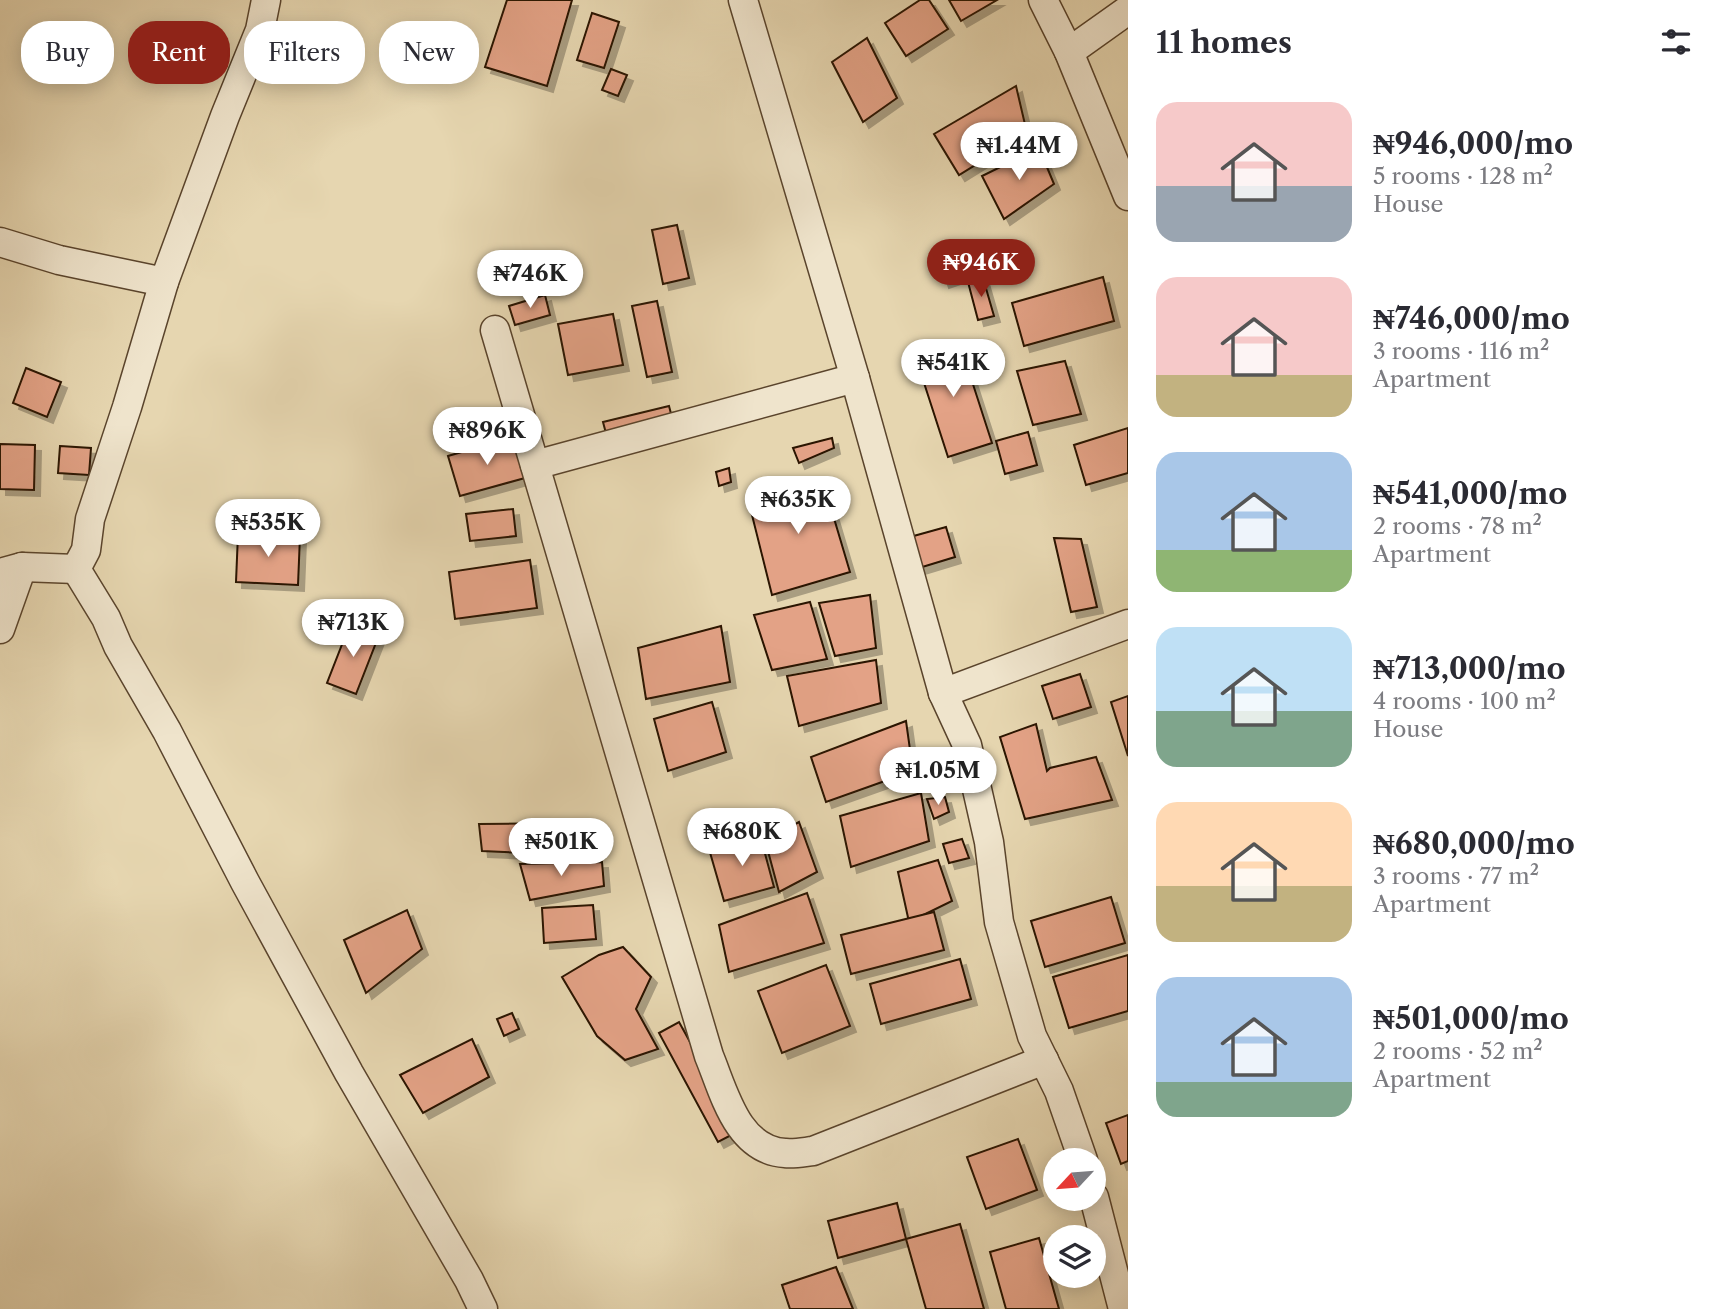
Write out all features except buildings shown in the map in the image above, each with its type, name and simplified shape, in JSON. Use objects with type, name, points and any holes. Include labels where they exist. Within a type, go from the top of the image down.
[{"type":"street","points":[[76,569],[86,550],[90,519],[164,282],[260,30],[266,0]]},
{"type":"street","points":[[743,0],[855,378],[943,693],[967,746],[989,842],[999,922],[1032,1035],[1059,1091],[1079,1148]]},
{"type":"street","points":[[1043,0],[1069,52],[1128,196]]},
{"type":"street","points":[[1069,52],[1128,10]]},
{"type":"street","points":[[0,242],[59,260],[164,282]]},
{"type":"street","points":[[495,330],[709,1056],[736,1122],[750,1138],[769,1149],[784,1153],[813,1151],[1044,1060]]},
{"type":"street","points":[[536,465],[855,378]]},
{"type":"street","points":[[0,629],[11,570],[76,569]]},
{"type":"street","points":[[76,569],[167,730],[245,882],[349,1073],[469,1280],[483,1309]]},
{"type":"street","points":[[943,693],[1128,624]]},
{"type":"street","points":[[1098,1211],[1123,1309]]}]
